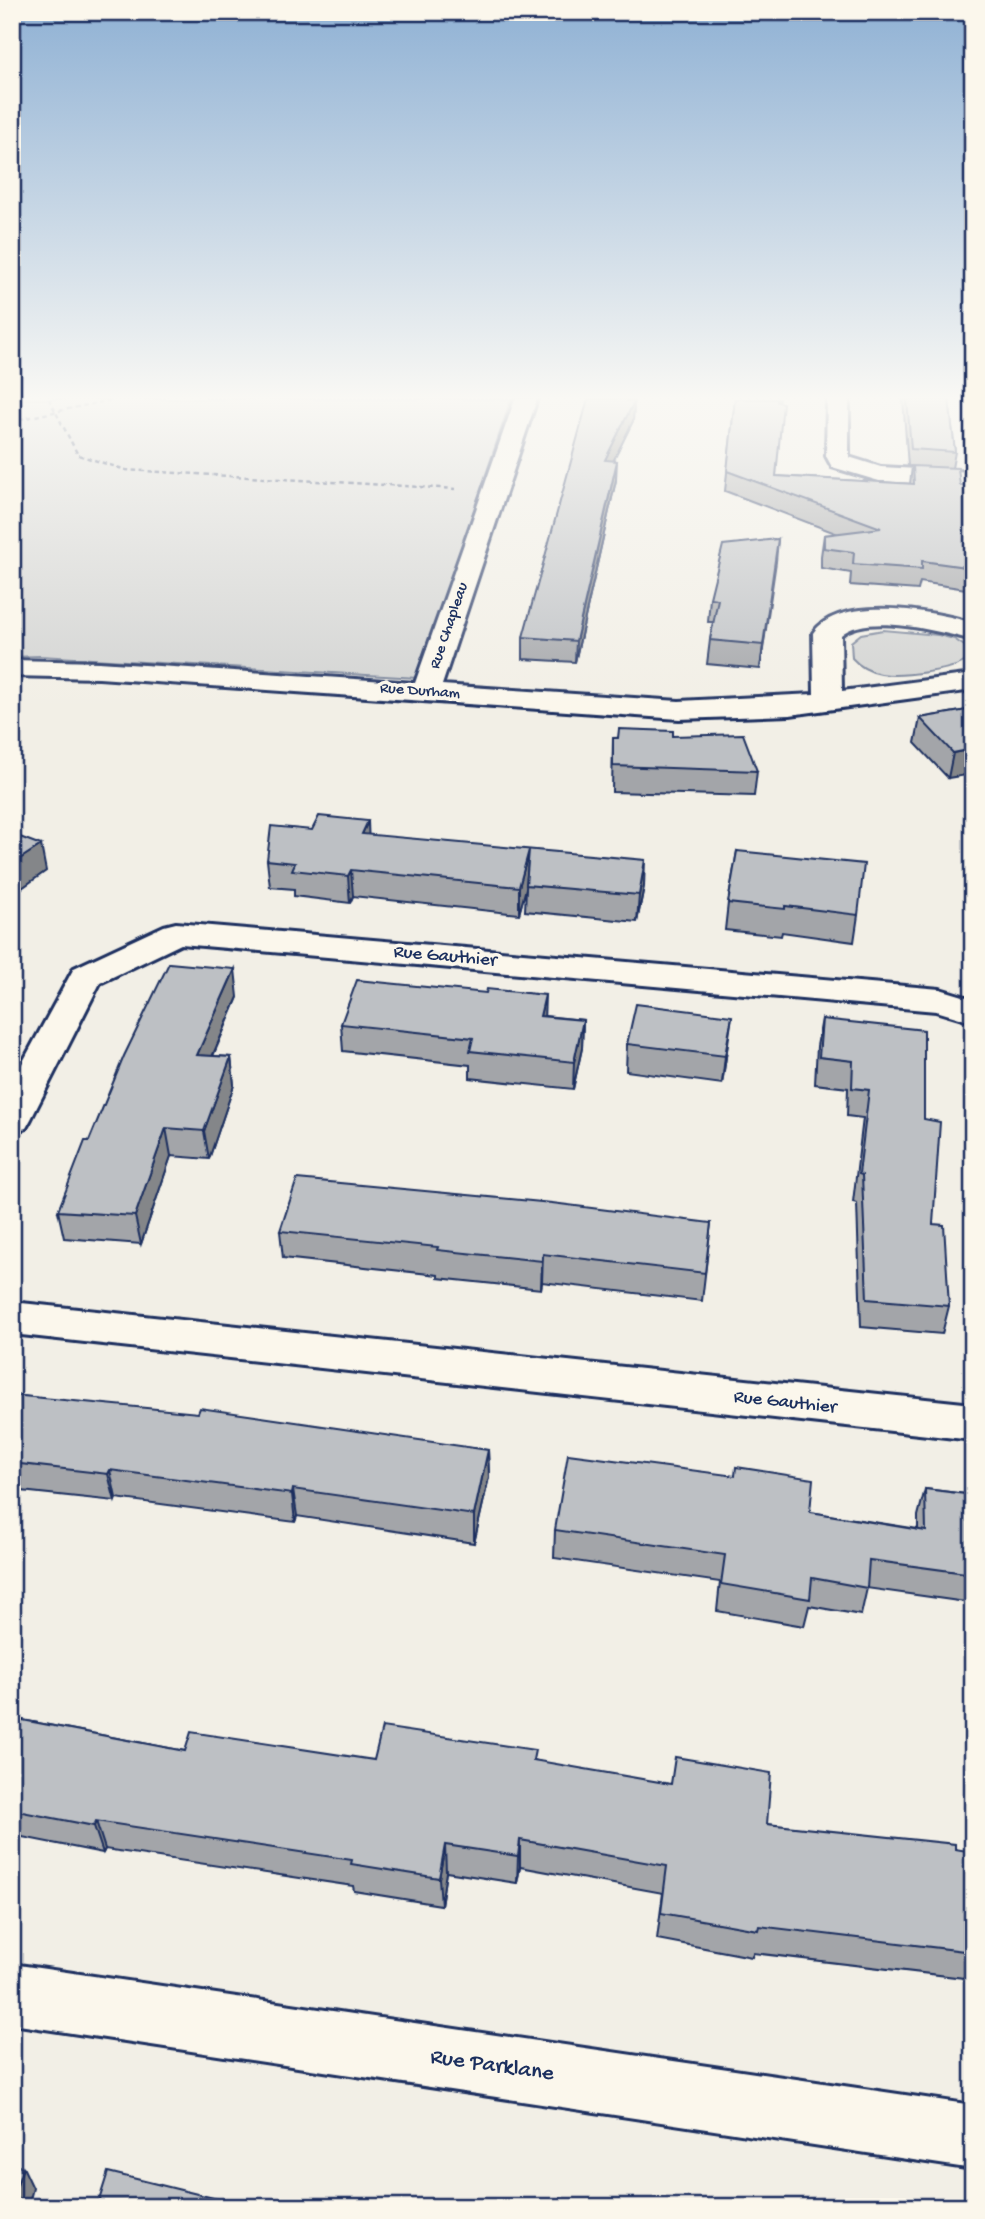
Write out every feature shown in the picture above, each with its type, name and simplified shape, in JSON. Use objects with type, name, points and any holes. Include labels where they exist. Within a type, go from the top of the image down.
[{"type":"street","name":"Rue Chapleau","points":[[426,692],[491,503]]},
{"type":"street","points":[[828,701],[827,633],[830,627],[839,622],[865,618],[948,623],[973,632]]},
{"type":"street","name":"Rue Durham","points":[[12,668],[99,670],[679,710],[739,709],[828,701],[973,682]]},
{"type":"street","name":"Rue Gauthier","points":[[12,1119],[86,976],[176,933],[940,1000],[973,1011]]},
{"type":"street","name":"Rue Gauthier","points":[[12,1318],[973,1422]]},
{"type":"street","name":"Rue Parklane","points":[[12,1994],[973,2137]]},
{"type":"shaded area","points":[[12,503],[476,503],[418,678],[40,656],[12,657]]},
{"type":"shaded area","points":[[883,630],[954,639],[966,647],[969,658],[963,663],[928,672],[889,675],[873,672],[852,658],[851,642],[861,634]]},
{"type":"building","points":[[560,503],[608,503],[576,641],[523,637]]},
{"type":"building","points":[[812,503],[973,503],[973,568],[922,561],[922,569],[853,564],[854,552],[824,548],[824,535],[881,528]]},
{"type":"building","points":[[778,539],[763,645],[710,640],[718,599],[710,598],[723,545]]},
{"type":"building","points":[[973,709],[973,749],[953,753],[920,718]]},
{"type":"building","points":[[619,729],[673,731],[673,736],[743,734],[757,771],[613,766],[613,738],[618,738]]},
{"type":"building","points":[[319,816],[368,821],[362,834],[645,860],[639,895],[526,885],[529,850],[519,887],[351,870],[348,876],[292,870],[295,863],[267,860],[271,826],[312,830]]},
{"type":"building","points":[[12,834],[41,845],[12,864]]},
{"type":"building","points":[[737,851],[864,864],[858,915],[785,906],[785,909],[728,903]]},
{"type":"building","points":[[169,963],[235,969],[197,1055],[231,1057],[204,1131],[166,1128],[135,1216],[58,1211],[85,1141],[89,1141],[124,1056]]},
{"type":"building","points":[[357,980],[486,993],[487,989],[545,995],[540,1016],[583,1020],[574,1062],[470,1051],[473,1038],[341,1024]]},
{"type":"building","points":[[636,1004],[732,1016],[725,1056],[627,1044]]},
{"type":"building","points":[[822,1019],[924,1030],[924,1119],[940,1122],[933,1224],[944,1225],[949,1306],[867,1299],[862,1175],[859,1174],[869,1090],[852,1088],[853,1061],[819,1057]]},
{"type":"building","points":[[297,1179],[552,1203],[711,1223],[705,1273],[543,1254],[542,1261],[280,1231]]},
{"type":"building","points":[[12,1395],[198,1413],[200,1408],[488,1450],[474,1515],[293,1489],[292,1494],[110,1470],[108,1474],[12,1463]]},
{"type":"building","points":[[568,1454],[735,1476],[736,1467],[813,1479],[810,1512],[926,1531],[925,1489],[973,1495],[973,1574],[869,1560],[867,1588],[812,1578],[810,1599],[721,1584],[725,1555],[555,1530]]},
{"type":"building","points":[[12,1718],[185,1751],[191,1732],[374,1760],[382,1727],[535,1750],[533,1760],[671,1784],[675,1757],[771,1773],[767,1824],[955,1844],[955,1849],[973,1852],[973,1952],[759,1926],[758,1930],[661,1913],[667,1866],[520,1840],[518,1856],[445,1845],[439,1878],[351,1864],[352,1860],[96,1821],[94,1826],[12,1810]]},
{"type":"building","points":[[12,2165],[23,2167],[12,2200]]},
{"type":"building","points":[[108,2172],[250,2207],[97,2207]]}]
